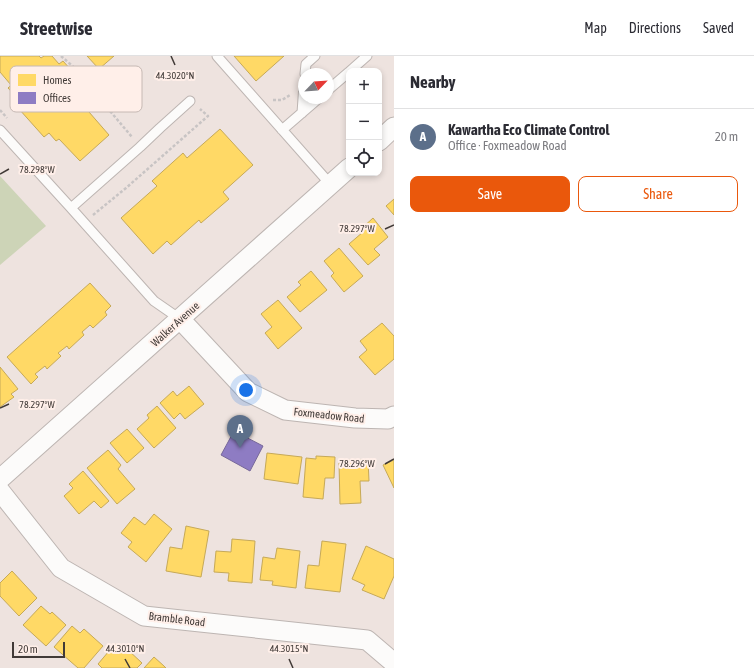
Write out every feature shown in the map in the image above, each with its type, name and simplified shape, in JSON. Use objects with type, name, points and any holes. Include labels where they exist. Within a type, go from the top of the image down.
[{"type":"street","points":[[380,140],[394,127]]},
{"type":"street","name":"Walker Avenue","points":[[0,479],[346,171]]},
{"type":"street","name":"Foxmeadow Road","points":[[180,319],[248,392],[285,410],[355,418],[388,419],[394,416]]},
{"type":"street","name":"Bramble Road","points":[[0,491],[61,568],[144,616],[367,640],[394,663]]},
{"type":"lane","points":[[217,56],[331,185]]},
{"type":"lane","points":[[306,68],[306,64],[315,56]]},
{"type":"lane","points":[[353,68],[367,56]]},
{"type":"lane","points":[[334,85],[346,74]]},
{"type":"lane","points":[[71,208],[190,101]]},
{"type":"lane","points":[[302,113],[303,104]]},
{"type":"lane","points":[[282,130],[312,104]]},
{"type":"lane","points":[[0,130],[154,301],[180,319]]},
{"type":"path","points":[[61,56],[72,66]]},
{"type":"path","points":[[269,100],[282,100],[293,92]]},
{"type":"path","points":[[84,223],[208,116],[190,101]]},
{"type":"path","points":[[111,112],[140,147]]},
{"type":"green space","points":[[0,176],[46,226],[0,265]]},
{"type":"building: Homes","points":[[0,56],[39,56],[41,58],[44,56],[52,56],[59,64],[63,61],[67,66],[10,66],[10,84],[0,72]]},
{"type":"building: Homes","points":[[87,56],[114,56],[102,66],[96,66]]},
{"type":"building: Homes","points":[[234,56],[284,56],[256,81]]},
{"type":"building: Homes","points":[[22,112],[89,112],[109,135],[80,161],[59,139],[56,141],[49,133],[44,137]]},
{"type":"building: Homes","points":[[220,129],[253,165],[223,192],[229,199],[201,223],[199,220],[171,245],[167,241],[153,254],[121,218],[157,186],[152,181],[183,153],[187,158]]},
{"type":"building: Homes","points":[[394,199],[394,215],[386,206]]},
{"type":"building: Homes","points":[[373,218],[388,237],[374,249],[380,255],[368,265],[349,244],[363,232],[361,229]]},
{"type":"building: Homes","points":[[339,248],[363,276],[344,292],[331,276],[334,273],[324,261]]},
{"type":"building: Homes","points":[[311,271],[327,290],[300,312],[287,297],[301,285],[298,282]]},
{"type":"building: Homes","points":[[90,283],[111,306],[105,312],[107,315],[93,328],[90,325],[82,332],[84,335],[69,349],[67,346],[58,353],[61,356],[47,369],[45,366],[35,374],[38,377],[31,384],[7,357]]},
{"type":"building: Homes","points":[[278,300],[302,328],[278,349],[265,333],[272,327],[261,314]]},
{"type":"building: Homes","points":[[382,323],[394,336],[394,359],[375,375],[359,357],[367,350],[360,341]]},
{"type":"building: Homes","points":[[0,367],[18,389],[11,394],[14,397],[0,407]]},
{"type":"building: Homes","points":[[189,386],[204,404],[185,419],[180,413],[174,419],[160,403],[173,391],[177,396]]},
{"type":"building: Homes","points":[[157,406],[176,428],[154,448],[137,429],[149,418],[147,415]]},
{"type":"building: Homes","points":[[127,429],[144,448],[127,463],[110,443]]},
{"type":"building: Homes","points":[[108,450],[121,465],[118,469],[135,489],[117,504],[87,468]]},
{"type":"building: Homes","points":[[267,453],[302,457],[298,484],[264,479]]},
{"type":"building: Homes","points":[[316,456],[335,457],[334,478],[325,478],[323,499],[303,497],[306,458],[316,459]]},
{"type":"building: Homes","points":[[349,460],[368,460],[369,481],[360,481],[361,503],[340,504],[339,463],[349,463]]},
{"type":"building: Homes","points":[[394,460],[394,488],[383,465]]},
{"type":"building: Homes","points":[[83,471],[109,501],[101,508],[94,501],[79,514],[64,496],[73,488],[69,484]]},
{"type":"building: Homes","points":[[154,514],[172,529],[146,562],[128,547],[132,542],[121,533],[134,517],[145,525]]},
{"type":"building: Homes","points":[[186,526],[209,531],[201,577],[166,571],[170,547],[182,549]]},
{"type":"building: Homes","points":[[232,539],[255,541],[252,583],[228,581],[229,573],[214,572],[216,551],[231,552]]},
{"type":"building: Homes","points":[[322,541],[346,544],[340,592],[305,588],[308,565],[319,566]]},
{"type":"building: Homes","points":[[366,546],[394,559],[394,576],[384,599],[362,590],[365,585],[352,579]]},
{"type":"building: Homes","points":[[277,548],[300,551],[296,588],[272,585],[273,581],[260,580],[263,557],[275,559]]},
{"type":"building: Homes","points":[[12,571],[37,598],[19,616],[0,596],[0,583]]},
{"type":"building: Homes","points":[[41,606],[50,614],[52,612],[66,625],[46,646],[23,625]]},
{"type":"building: Homes","points":[[72,626],[80,633],[84,629],[103,646],[84,668],[78,668],[54,647]]},
{"type":"building: Homes","points":[[115,644],[125,652],[127,649],[142,663],[137,668],[102,668],[98,664]]},
{"type":"building: Homes","points":[[154,657],[164,666],[166,668],[144,668]]},
{"type":"building: Offices","points":[[234,431],[263,446],[250,471],[221,455]]},
{"type":"place","name":"Kawartha Eco Climate Control","points":[[240,448]]}]
